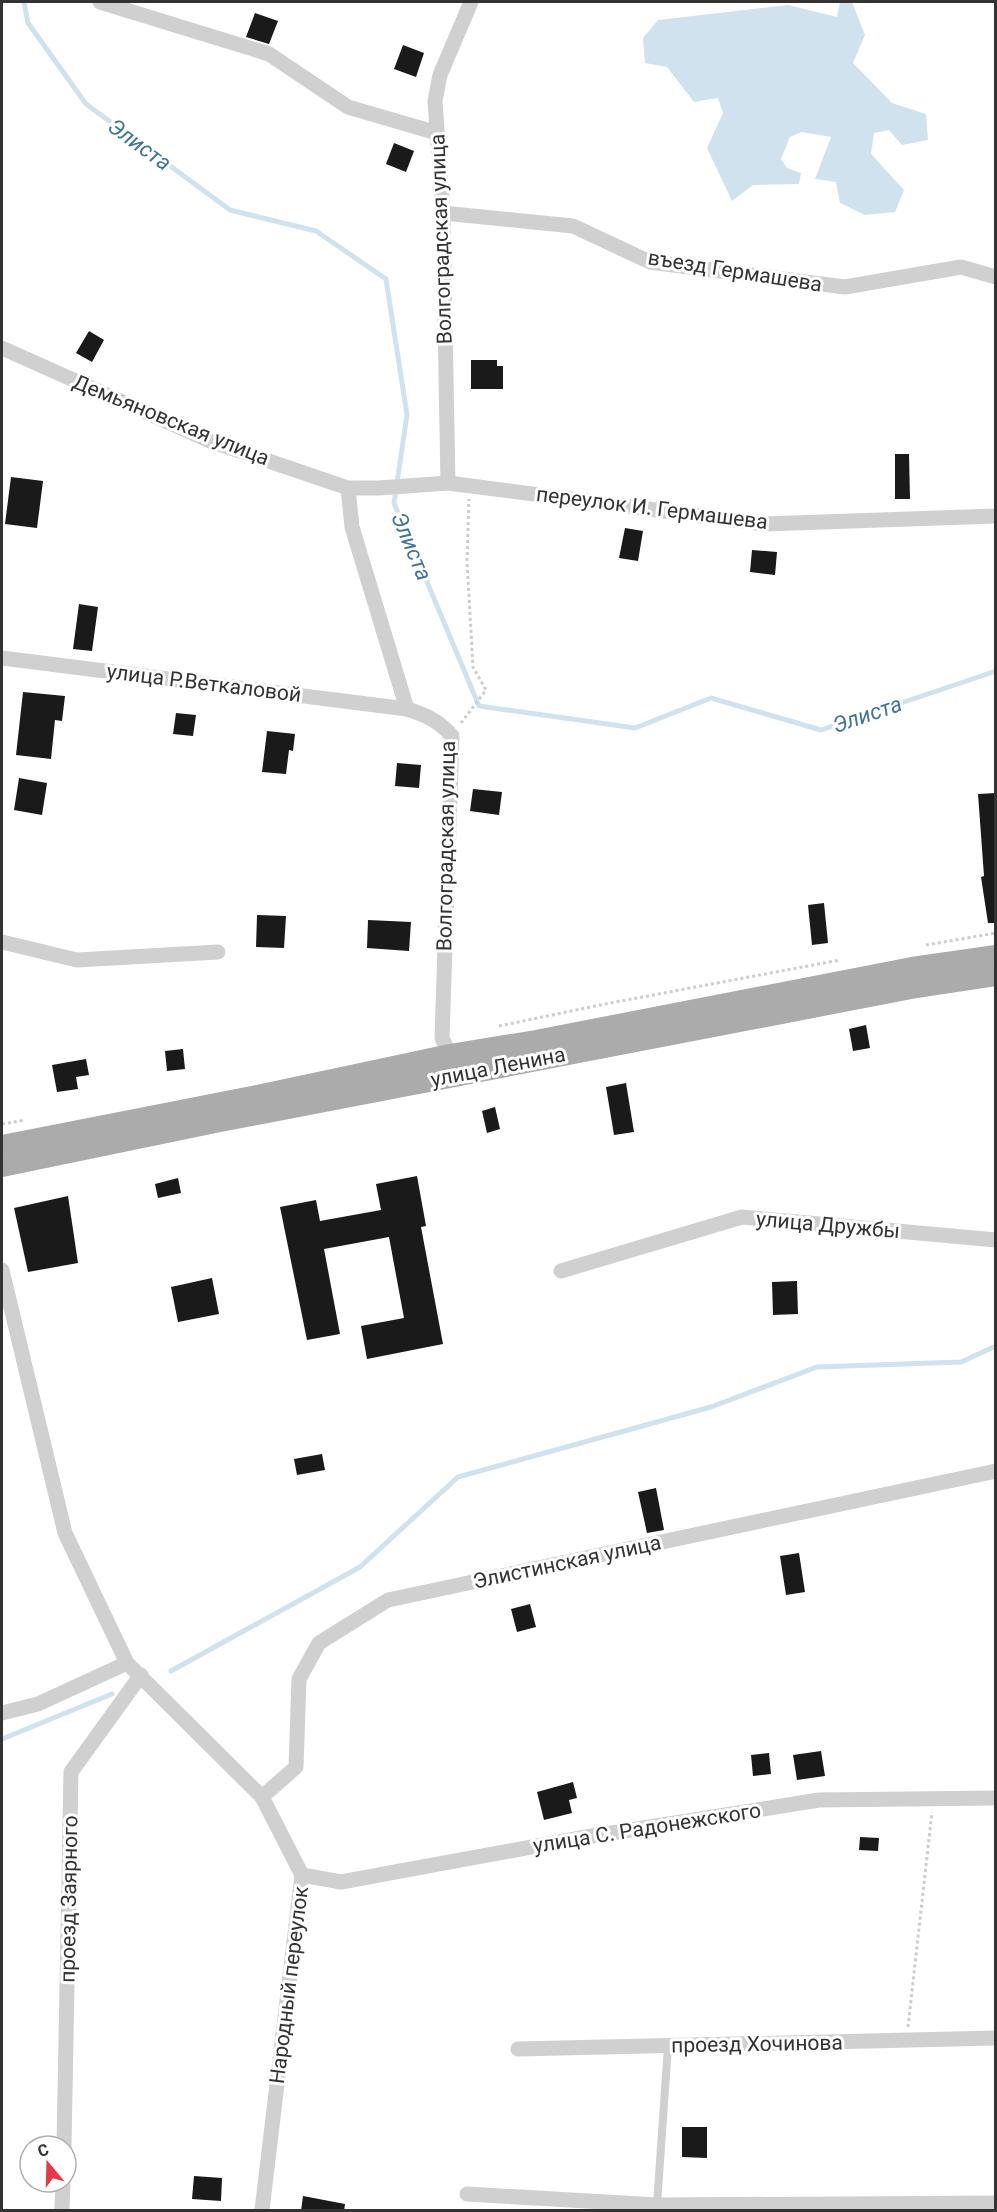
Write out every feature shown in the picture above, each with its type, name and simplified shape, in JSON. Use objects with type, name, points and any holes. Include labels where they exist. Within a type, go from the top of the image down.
[{"type":"main road","name":"улица Ленина","points":[[2,1166],[215,1122],[451,1066],[536,1041],[912,968],[996,956]]},
{"type":"main road","name":"улица Ленина","points":[[2,1146],[257,1096],[996,975]]},
{"type":"street","points":[[100,2],[269,54],[348,107],[437,133]]},
{"type":"street","name":"Волгоградская улица","points":[[448,483],[443,213],[435,101],[440,75],[471,2]]},
{"type":"street","name":"въезд Гермашева","points":[[443,213],[573,226],[650,262],[845,287],[961,267],[996,277]]},
{"type":"street","name":"Демьяновская улица","points":[[2,348],[210,441],[348,488],[417,486]]},
{"type":"street","name":"переулок И. Гермашева","points":[[417,486],[448,483],[469,485],[764,524],[996,516]]},
{"type":"street","points":[[348,488],[352,527],[407,709]]},
{"type":"street","name":"улица Р.Веткаловой","points":[[2,658],[407,709]]},
{"type":"street","name":"Волгоградская улица","points":[[407,709],[426,715],[442,724],[452,736],[442,1038],[451,1066]]},
{"type":"street","points":[[2,942],[77,960],[219,952]]},
{"type":"street","name":"улица Дружбы","points":[[561,1271],[742,1217],[996,1240]]},
{"type":"street","name":"Народный переулок","points":[[2,1270],[65,1533],[128,1663],[262,1797],[303,1875],[262,2211]]},
{"type":"street","name":"Элистинская улица","points":[[262,1797],[296,1767],[299,1679],[319,1643],[388,1600],[996,1471]]},
{"type":"street","points":[[2,1713],[38,1704],[128,1663]]},
{"type":"street","name":"проезд Заярного","points":[[64,2134],[71,1772],[141,1675]]},
{"type":"street","name":"улица С. Радонежского","points":[[303,1875],[342,1882],[586,1837],[819,1800],[996,1798]]},
{"type":"street","name":"проезд Хочинова","points":[[518,2049],[996,2038]]},
{"type":"street","points":[[62,2211],[63,2194]]},
{"type":"street","points":[[467,2194],[657,2205],[996,2204]]},
{"type":"lane","points":[[657,2205],[668,2046]]},
{"type":"path","points":[[469,485],[467,561],[472,668],[486,690],[470,711]]},
{"type":"path","points":[[907,2040],[933,1798]]},
{"type":"water","points":[[840,2],[852,2],[865,35],[853,63],[892,103],[926,114],[928,140],[902,145],[889,130],[874,133],[871,154],[904,190],[895,212],[865,215],[840,203],[836,182],[815,179],[831,137],[802,132],[790,137],[781,159],[787,168],[801,173],[799,184],[753,185],[732,201],[707,148],[723,113],[718,98],[694,102],[667,67],[645,63],[643,38],[658,20],[788,5],[837,17]]},
{"type":"building","points":[[255,13],[278,21],[269,44],[246,37]]},
{"type":"building","points":[[403,45],[424,53],[416,77],[394,69]]},
{"type":"building","points":[[394,143],[414,151],[406,172],[386,164]]},
{"type":"building","points":[[89,331],[104,340],[92,362],[76,353]]},
{"type":"building","points":[[471,360],[497,360],[497,366],[503,366],[503,389],[471,389]]},
{"type":"building","points":[[895,454],[909,454],[910,499],[895,499]]},
{"type":"building","points":[[11,477],[43,481],[37,528],[5,524]]},
{"type":"building","points":[[625,528],[643,531],[638,561],[619,558]]},
{"type":"building","points":[[752,550],[777,552],[775,575],[750,572]]},
{"type":"building","points":[[79,604],[98,607],[92,651],[73,649]]},
{"type":"building","points":[[23,692],[65,696],[62,721],[55,720],[51,759],[16,755]]},
{"type":"building","points":[[176,713],[196,715],[193,736],[173,734]]},
{"type":"building","points":[[267,731],[295,734],[293,751],[289,750],[286,774],[262,772]]},
{"type":"building","points":[[397,763],[421,765],[419,788],[395,786]]},
{"type":"building","points":[[19,778],[47,783],[42,815],[14,810]]},
{"type":"building","points":[[473,789],[502,792],[499,815],[470,811]]},
{"type":"building","points":[[996,793],[996,923],[988,923],[981,877],[984,876],[978,794]]},
{"type":"building","points":[[824,903],[828,943],[812,945],[808,905]]},
{"type":"building","points":[[257,915],[286,916],[284,948],[256,947]]},
{"type":"building","points":[[368,920],[411,922],[409,951],[367,948]]},
{"type":"building","points":[[866,1025],[870,1048],[853,1051],[849,1029]]},
{"type":"building","points":[[183,1049],[185,1069],[167,1071],[165,1051]]},
{"type":"building","points":[[86,1059],[89,1075],[76,1077],[78,1089],[57,1092],[52,1065]]},
{"type":"building","points":[[626,1083],[634,1132],[614,1135],[606,1087]]},
{"type":"building","points":[[495,1107],[500,1129],[487,1133],[482,1111]]},
{"type":"building","points":[[417,1176],[426,1226],[421,1227],[443,1344],[367,1359],[361,1326],[404,1318],[389,1237],[324,1249],[340,1334],[307,1340],[280,1207],[316,1200],[320,1221],[381,1210],[376,1184]]},
{"type":"building","points":[[178,1178],[181,1193],[158,1198],[155,1184]]},
{"type":"building","points":[[68,1196],[78,1263],[28,1272],[14,1208]]},
{"type":"building","points":[[212,1278],[219,1314],[178,1322],[171,1287]]},
{"type":"building","points":[[797,1281],[798,1314],[773,1315],[772,1282]]},
{"type":"building","points":[[322,1454],[325,1470],[297,1475],[294,1459]]},
{"type":"building","points":[[656,1488],[664,1530],[647,1533],[638,1492]]},
{"type":"building","points":[[799,1553],[805,1592],[786,1595],[780,1556]]},
{"type":"building","points":[[530,1604],[536,1627],[517,1632],[511,1609]]},
{"type":"building","points":[[821,1751],[825,1776],[797,1780],[793,1755]]},
{"type":"building","points":[[769,1753],[771,1774],[753,1776],[751,1755]]},
{"type":"building","points":[[573,1782],[577,1798],[569,1800],[572,1813],[544,1820],[537,1792]]},
{"type":"building","points":[[860,1837],[879,1838],[878,1851],[859,1850]]},
{"type":"building","points":[[682,2127],[707,2127],[707,2158],[682,2157]]},
{"type":"building","points":[[194,2176],[222,2178],[221,2201],[192,2199]]},
{"type":"building","points":[[303,2196],[345,2204],[344,2211],[301,2211]]},
{"type":"waterway","name":"Элиста","points":[[24,2],[28,23],[86,104],[230,210],[316,231],[386,279],[407,415],[394,503],[479,706],[635,728],[711,698],[821,730],[996,671]]},
{"type":"waterway","points":[[171,1671],[360,1567],[458,1477],[711,1407],[817,1367],[961,1362],[996,1346]]},
{"type":"waterway","points":[[2,1739],[112,1694]]}]
